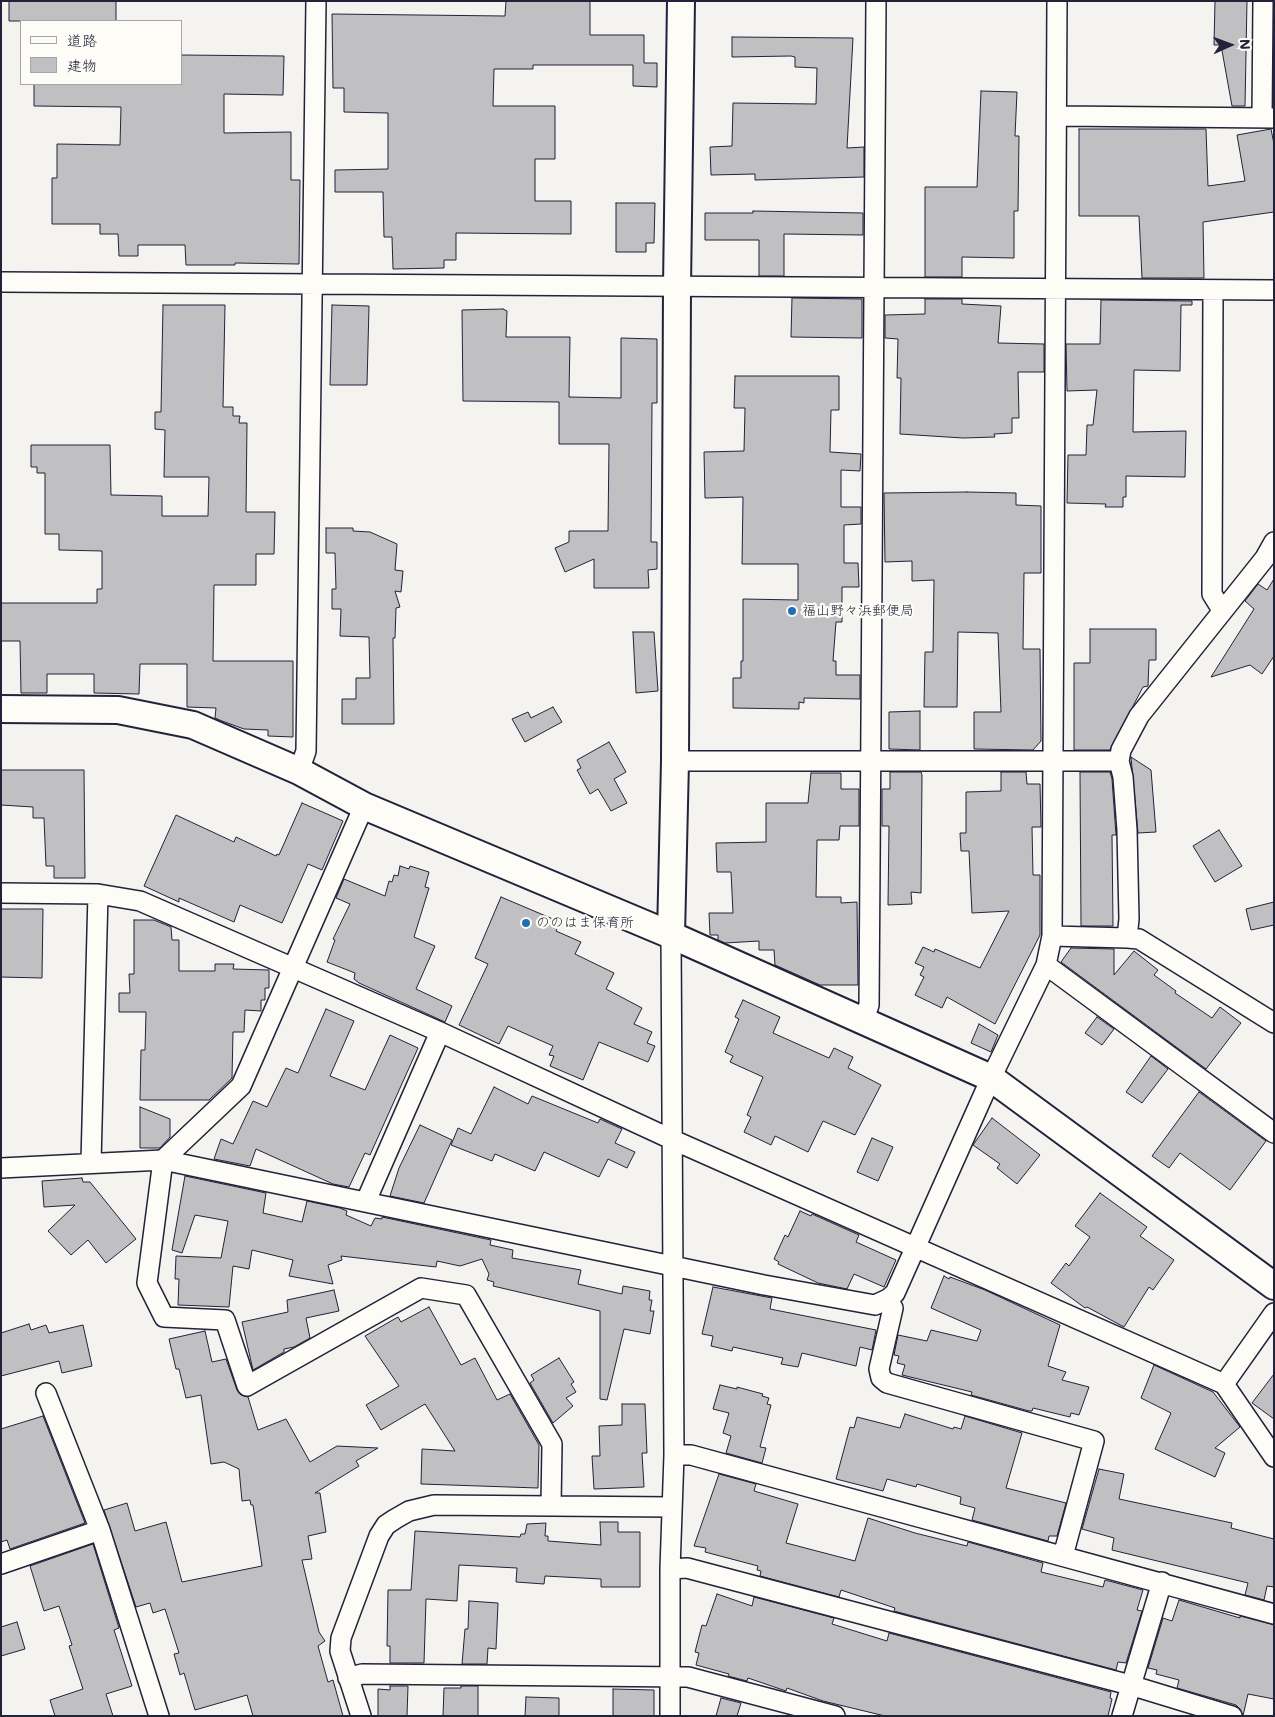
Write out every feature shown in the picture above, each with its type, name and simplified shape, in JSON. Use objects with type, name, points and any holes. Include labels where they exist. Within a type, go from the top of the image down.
[{"type":"street","points":[[299,770],[306,751],[316,1]]},
{"type":"street","points":[[670,1716],[670,1569],[674,1455],[671,1265],[670,935],[675,761],[677,286],[681,1]]},
{"type":"street","points":[[863,1022],[869,1005],[876,1]]},
{"type":"street","points":[[1,1168],[91,1162],[163,1160],[874,1305],[888,1299],[895,1293],[991,1078],[1046,965],[1052,936],[1058,116],[1057,1]]},
{"type":"street","points":[[1058,116],[1268,118],[1264,1]]},
{"type":"street","points":[[1,282],[1274,290]]},
{"type":"street","points":[[1213,291],[1212,594],[1222,610]]},
{"type":"street","points":[[1127,938],[1129,919],[1127,830],[1123,777],[1119,761],[1121,750],[1139,716],[1265,558],[1274,542]]},
{"type":"street","points":[[1,709],[118,710],[193,725],[299,770],[364,806],[670,935],[991,1078],[1274,1286]]},
{"type":"street","points":[[675,761],[1053,763],[1119,761]]},
{"type":"street","points":[[364,806],[241,1086],[163,1160],[146,1283],[164,1317],[225,1320],[247,1386],[421,1288],[466,1295],[552,1444],[551,1506]]},
{"type":"street","points":[[1,893],[98,894],[140,900],[440,1032],[671,1138],[1224,1384],[1274,1456]]},
{"type":"street","points":[[91,1162],[98,894]]},
{"type":"street","points":[[1052,936],[1139,939],[1274,1023]]},
{"type":"street","points":[[1046,965],[1274,1133]]},
{"type":"street","points":[[366,1201],[440,1032]]},
{"type":"street","points":[[888,1299],[892,1308],[879,1369],[881,1378],[887,1383],[1094,1441],[1063,1556]]},
{"type":"street","points":[[1224,1384],[1274,1312]]},
{"type":"street","points":[[46,1393],[100,1530],[159,1716]]},
{"type":"street","points":[[674,1455],[691,1455],[1274,1614]]},
{"type":"street","points":[[361,1716],[340,1651],[341,1638],[379,1536],[386,1525],[409,1511],[434,1505],[671,1507]]},
{"type":"street","points":[[1,1564],[100,1530]]},
{"type":"street","points":[[670,1569],[687,1568],[1130,1685],[1232,1716]]},
{"type":"street","points":[[1122,1716],[1162,1582]]},
{"type":"street","points":[[348,1678],[362,1674],[688,1677],[835,1716]]},
{"type":"building","points":[[9,1],[116,1],[116,20],[9,21]]},
{"type":"building","points":[[506,1],[590,1],[590,35],[644,35],[644,63],[657,63],[657,87],[633,86],[633,65],[533,65],[533,69],[494,69],[493,106],[555,106],[555,159],[535,159],[535,201],[571,201],[571,234],[456,233],[456,260],[444,260],[444,268],[393,269],[392,237],[384,237],[383,192],[335,192],[335,170],[388,169],[388,113],[344,112],[344,88],[333,88],[332,14],[505,16]]},
{"type":"building","points":[[1215,1],[1247,1],[1245,106],[1232,106],[1221,45],[1214,45]]},
{"type":"building","points":[[732,37],[853,38],[847,148],[864,147],[864,177],[755,180],[755,174],[711,175],[710,147],[732,146],[733,103],[816,104],[817,68],[795,67],[795,57],[791,56],[732,57]]},
{"type":"building","points":[[182,55],[284,56],[283,95],[224,94],[224,133],[291,132],[291,180],[300,180],[299,264],[235,263],[235,265],[186,265],[185,245],[138,245],[138,256],[119,256],[118,234],[100,234],[100,224],[52,224],[52,178],[57,178],[57,144],[120,145],[121,107],[34,106],[34,85],[182,85]]},
{"type":"building","points":[[981,91],[1017,92],[1015,136],[1019,136],[1018,211],[1014,211],[1014,258],[962,257],[962,277],[925,277],[925,187],[977,187]]},
{"type":"building","points":[[1079,129],[1206,129],[1208,186],[1245,181],[1237,135],[1271,129],[1274,144],[1274,212],[1203,222],[1204,278],[1142,278],[1139,216],[1079,216]]},
{"type":"building","points":[[616,203],[655,203],[654,243],[646,243],[646,252],[616,252]]},
{"type":"building","points":[[753,211],[863,213],[863,235],[784,234],[784,276],[759,276],[759,240],[705,240],[705,213],[753,213]]},
{"type":"building","points":[[792,298],[862,299],[862,338],[791,337]]},
{"type":"building","points":[[925,299],[962,299],[962,304],[1001,306],[998,343],[1044,344],[1044,372],[1018,372],[1019,418],[1012,418],[1012,433],[994,434],[995,437],[963,438],[900,434],[901,378],[897,378],[898,339],[885,338],[885,315],[925,314]]},
{"type":"building","points":[[1101,300],[1192,301],[1192,305],[1181,305],[1180,371],[1134,370],[1133,432],[1186,431],[1185,477],[1126,476],[1126,497],[1123,497],[1123,507],[1105,507],[1106,504],[1067,503],[1068,455],[1086,455],[1087,425],[1093,425],[1097,390],[1067,391],[1066,344],[1100,344]]},
{"type":"building","points":[[163,305],[225,305],[223,407],[233,407],[233,416],[240,416],[239,423],[247,423],[246,512],[275,512],[274,554],[256,554],[256,585],[214,585],[213,661],[293,661],[293,737],[268,736],[268,730],[244,729],[222,721],[215,718],[216,708],[187,707],[187,664],[140,664],[139,694],[94,693],[94,674],[47,674],[47,693],[21,693],[20,641],[1,641],[1,603],[97,603],[97,589],[102,589],[102,551],[59,550],[59,534],[45,534],[45,473],[37,473],[37,467],[31,467],[31,445],[110,445],[111,495],[162,496],[162,516],[208,516],[209,477],[164,477],[165,430],[155,429],[155,412],[161,412]]},
{"type":"building","points":[[332,305],[369,306],[367,385],[330,385]]},
{"type":"building","points":[[503,309],[507,311],[506,337],[570,337],[569,397],[621,398],[621,338],[657,339],[657,403],[652,403],[651,542],[657,542],[657,569],[648,570],[649,588],[594,588],[594,559],[565,572],[555,548],[569,542],[569,531],[608,531],[609,444],[559,444],[559,402],[463,401],[462,310]]},
{"type":"building","points":[[735,376],[839,376],[839,410],[831,410],[830,452],[861,454],[860,471],[841,470],[841,507],[861,507],[861,524],[844,525],[844,563],[858,563],[859,587],[842,587],[842,622],[836,622],[833,661],[836,661],[836,675],[860,675],[860,699],[804,698],[804,703],[799,702],[799,709],[733,708],[733,678],[741,678],[741,661],[743,661],[743,599],[798,600],[798,564],[742,564],[743,497],[705,498],[704,452],[744,451],[745,408],[734,408]]},
{"type":"building","points":[[884,493],[1016,493],[1016,505],[1041,506],[1041,573],[1024,573],[1023,649],[1040,649],[1041,741],[1033,750],[974,749],[974,712],[1001,712],[998,633],[958,632],[957,707],[924,707],[925,652],[933,652],[934,580],[912,581],[912,561],[885,562]]},
{"type":"building","points":[[326,528],[353,528],[353,531],[370,532],[397,544],[395,570],[403,571],[401,592],[395,591],[400,607],[396,608],[395,638],[393,638],[394,724],[342,724],[342,699],[356,699],[356,678],[370,678],[369,637],[340,636],[341,609],[332,609],[332,589],[336,589],[335,553],[326,553]]},
{"type":"building","points":[[1274,579],[1274,656],[1262,674],[1250,665],[1211,677],[1254,609],[1245,601],[1258,584],[1267,590]]},
{"type":"building","points":[[1090,629],[1156,629],[1156,660],[1149,660],[1148,686],[1143,687],[1110,750],[1074,750],[1074,663],[1090,663]]},
{"type":"building","points":[[633,632],[654,632],[658,691],[636,693]]},
{"type":"building","points":[[553,707],[562,722],[525,742],[512,719],[528,712],[531,718]]},
{"type":"building","points":[[920,711],[920,750],[889,749],[889,712]]},
{"type":"building","points":[[609,742],[626,772],[614,779],[627,803],[611,811],[598,789],[590,794],[577,770],[581,768],[577,760]]},
{"type":"building","points":[[1131,757],[1151,770],[1156,832],[1138,833]]},
{"type":"building","points":[[1,770],[84,770],[85,878],[54,878],[54,866],[46,866],[44,818],[33,818],[33,807],[1,805]]},
{"type":"building","points":[[890,772],[921,772],[922,775],[921,893],[911,892],[912,904],[888,905],[889,826],[882,826],[882,789],[890,789]]},
{"type":"building","points":[[1001,772],[1026,772],[1027,784],[1040,784],[1041,827],[1032,827],[1033,875],[1040,875],[1040,935],[995,1024],[947,997],[942,1008],[915,995],[924,977],[920,975],[924,967],[915,963],[923,947],[934,952],[935,949],[980,968],[1009,911],[972,913],[969,851],[961,851],[960,833],[966,833],[966,792],[1001,791]]},
{"type":"building","points":[[1080,772],[1110,772],[1112,779],[1116,835],[1112,835],[1113,926],[1081,926]]},
{"type":"building","points":[[811,773],[841,773],[841,789],[859,789],[859,826],[840,826],[839,840],[817,840],[816,897],[841,897],[841,903],[857,902],[858,985],[820,985],[775,965],[774,950],[759,950],[759,941],[725,943],[718,940],[718,935],[710,935],[709,913],[733,913],[731,872],[717,872],[716,843],[766,842],[766,803],[808,803]]},
{"type":"building","points":[[302,803],[343,821],[322,870],[308,864],[282,923],[240,905],[234,922],[179,898],[179,902],[144,886],[176,815],[234,842],[236,837],[276,856],[277,854],[279,855]]},
{"type":"building","points":[[1219,830],[1242,866],[1215,882],[1193,846]]},
{"type":"building","points":[[400,866],[409,869],[410,866],[429,872],[425,887],[429,888],[414,937],[435,946],[416,989],[452,1006],[445,1022],[359,983],[354,979],[355,973],[327,962],[335,940],[333,939],[350,904],[336,898],[344,879],[385,896],[389,881],[392,882],[394,875],[398,876]]},
{"type":"building","points":[[501,897],[560,922],[556,931],[581,942],[575,954],[614,973],[606,989],[642,1008],[634,1024],[652,1032],[647,1043],[655,1046],[648,1062],[599,1042],[583,1080],[550,1066],[554,1056],[549,1055],[553,1046],[508,1026],[499,1044],[459,1025],[488,964],[475,958]]},
{"type":"building","points":[[1274,902],[1274,925],[1251,930],[1246,909]]},
{"type":"building","points":[[1,909],[43,909],[42,978],[1,977]]},
{"type":"building","points":[[134,920],[154,920],[171,927],[172,940],[179,940],[179,971],[215,971],[215,964],[234,964],[233,969],[269,970],[269,988],[265,988],[265,1000],[261,1000],[261,1011],[245,1010],[244,1032],[233,1032],[232,1078],[209,1100],[140,1100],[141,1050],[145,1050],[146,1012],[119,1012],[119,993],[130,993],[129,974],[134,974]]},
{"type":"building","points":[[1071,948],[1114,949],[1114,975],[1134,951],[1158,970],[1154,975],[1176,991],[1175,993],[1212,1018],[1220,1007],[1241,1023],[1206,1069],[1061,962]]},
{"type":"building","points":[[743,1000],[780,1017],[773,1033],[829,1058],[834,1048],[853,1057],[848,1068],[881,1085],[855,1135],[823,1121],[808,1152],[775,1136],[771,1145],[744,1132],[751,1117],[747,1115],[763,1077],[730,1062],[733,1056],[725,1052],[739,1019],[735,1017]]},
{"type":"building","points":[[326,1009],[354,1021],[330,1076],[365,1090],[390,1035],[418,1048],[370,1155],[365,1153],[349,1187],[333,1184],[256,1149],[250,1166],[214,1159],[221,1139],[233,1144],[253,1101],[267,1107],[286,1068],[298,1073]]},
{"type":"building","points":[[1097,1017],[1114,1029],[1102,1045],[1085,1033]]},
{"type":"building","points":[[979,1024],[998,1035],[991,1052],[971,1043]]},
{"type":"building","points":[[1151,1056],[1168,1069],[1142,1103],[1126,1092]]},
{"type":"building","points":[[494,1087],[528,1104],[532,1096],[598,1123],[600,1119],[622,1129],[615,1143],[635,1152],[627,1168],[608,1159],[599,1177],[544,1152],[535,1171],[495,1154],[492,1161],[451,1145],[458,1128],[471,1134]]},
{"type":"building","points":[[1199,1092],[1266,1141],[1230,1190],[1180,1153],[1169,1168],[1152,1156]]},
{"type":"building","points":[[140,1107],[170,1119],[170,1137],[160,1148],[140,1148]]},
{"type":"building","points":[[992,1118],[1040,1155],[1017,1184],[997,1168],[1000,1164],[973,1145]]},
{"type":"building","points":[[420,1125],[452,1140],[424,1203],[390,1196],[399,1168]]},
{"type":"building","points":[[872,1138],[893,1147],[878,1181],[857,1172]]},
{"type":"building","points":[[185,1176],[266,1193],[263,1213],[302,1222],[307,1201],[340,1208],[347,1211],[346,1215],[371,1226],[375,1218],[382,1219],[382,1217],[491,1240],[490,1245],[513,1250],[512,1258],[581,1270],[578,1284],[622,1294],[623,1286],[650,1291],[649,1300],[652,1300],[650,1311],[654,1311],[650,1334],[624,1329],[607,1400],[600,1399],[600,1311],[493,1286],[494,1282],[487,1280],[489,1274],[482,1259],[460,1266],[437,1261],[436,1267],[341,1256],[342,1260],[328,1265],[333,1284],[289,1276],[293,1260],[252,1250],[249,1269],[233,1266],[229,1307],[178,1305],[179,1279],[175,1279],[176,1256],[221,1258],[228,1221],[195,1215],[182,1253],[172,1250]]},
{"type":"building","points":[[82,1178],[83,1182],[90,1182],[136,1239],[106,1263],[88,1240],[71,1255],[48,1231],[75,1205],[44,1207],[42,1181]]},
{"type":"building","points":[[1100,1193],[1147,1227],[1140,1236],[1174,1260],[1153,1290],[1149,1287],[1124,1327],[1087,1307],[1085,1308],[1051,1283],[1066,1263],[1069,1266],[1090,1237],[1075,1226]]},
{"type":"building","points":[[800,1211],[811,1216],[812,1214],[859,1235],[856,1242],[896,1260],[884,1287],[854,1274],[847,1289],[818,1283],[778,1264],[779,1262],[774,1259],[785,1235],[788,1237]]},
{"type":"building","points":[[944,1276],[985,1290],[1060,1325],[1048,1366],[1066,1372],[1062,1380],[1089,1387],[1079,1415],[1071,1413],[1070,1417],[1033,1408],[1032,1411],[1029,1411],[971,1395],[972,1392],[902,1375],[905,1365],[897,1363],[899,1356],[894,1355],[898,1335],[927,1341],[931,1330],[977,1341],[981,1330],[931,1308]]},
{"type":"building","points":[[713,1287],[772,1298],[770,1309],[876,1330],[872,1350],[860,1347],[856,1366],[802,1353],[798,1367],[781,1364],[783,1358],[733,1347],[732,1351],[711,1346],[713,1336],[702,1334]]},
{"type":"building","points":[[334,1290],[339,1311],[306,1318],[310,1338],[294,1347],[284,1349],[284,1352],[253,1370],[242,1322],[288,1312],[287,1300]]},
{"type":"building","points":[[429,1307],[461,1365],[475,1358],[497,1400],[510,1394],[539,1445],[538,1488],[421,1484],[422,1449],[455,1451],[425,1404],[381,1430],[366,1405],[399,1386],[365,1336],[398,1317],[401,1322]]},
{"type":"building","points":[[29,1324],[31,1330],[46,1325],[49,1333],[83,1325],[92,1366],[62,1373],[59,1361],[1,1376],[1,1333]]},
{"type":"building","points":[[205,1331],[212,1362],[226,1359],[237,1390],[241,1395],[248,1397],[258,1430],[286,1419],[310,1462],[337,1446],[378,1448],[356,1461],[359,1466],[315,1493],[320,1493],[326,1532],[308,1536],[312,1559],[302,1560],[319,1632],[325,1641],[318,1646],[328,1682],[333,1680],[343,1716],[253,1716],[247,1695],[195,1710],[184,1673],[180,1675],[174,1654],[179,1653],[165,1609],[153,1613],[150,1603],[136,1607],[104,1510],[127,1503],[135,1531],[166,1522],[182,1582],[262,1566],[253,1505],[251,1505],[250,1500],[242,1501],[239,1469],[224,1462],[211,1464],[201,1395],[186,1398],[179,1369],[176,1369],[169,1339]]},
{"type":"building","points":[[559,1358],[574,1382],[571,1384],[576,1392],[566,1398],[573,1406],[553,1423],[530,1383],[534,1380],[531,1375]]},
{"type":"building","points":[[1154,1365],[1213,1392],[1240,1427],[1215,1448],[1225,1453],[1215,1477],[1155,1449],[1171,1413],[1141,1398]]},
{"type":"building","points":[[1274,1374],[1274,1419],[1252,1403]]},
{"type":"building","points":[[720,1385],[737,1389],[737,1387],[763,1394],[762,1396],[769,1398],[767,1404],[771,1405],[760,1447],[766,1448],[762,1463],[726,1453],[731,1436],[723,1433],[729,1413],[713,1409]]},
{"type":"building","points":[[622,1404],[645,1404],[647,1453],[642,1453],[644,1487],[594,1489],[592,1456],[600,1456],[599,1426],[622,1425]]},
{"type":"building","points":[[905,1414],[953,1429],[954,1427],[961,1429],[965,1416],[1022,1433],[1006,1488],[1066,1503],[1057,1536],[1049,1536],[1048,1541],[972,1520],[975,1508],[960,1504],[961,1497],[917,1484],[916,1487],[887,1479],[883,1491],[836,1479],[850,1427],[854,1428],[857,1417],[900,1428]]},
{"type":"building","points":[[43,1416],[85,1523],[10,1549],[7,1540],[1,1542],[1,1429]]},
{"type":"building","points":[[1099,1469],[1124,1474],[1119,1499],[1232,1523],[1231,1528],[1274,1539],[1274,1587],[1267,1586],[1264,1600],[1245,1595],[1248,1583],[1112,1550],[1114,1538],[1082,1529]]},
{"type":"building","points":[[719,1474],[756,1484],[754,1491],[798,1504],[786,1543],[855,1561],[868,1518],[915,1533],[967,1546],[968,1542],[1043,1563],[1041,1572],[1103,1587],[1105,1580],[1143,1590],[1137,1610],[1142,1611],[1126,1663],[1118,1662],[1116,1670],[894,1611],[895,1608],[841,1590],[839,1597],[760,1576],[761,1571],[757,1570],[758,1566],[705,1552],[706,1548],[694,1546]]},
{"type":"building","points":[[600,1522],[618,1522],[618,1532],[640,1532],[640,1587],[601,1587],[601,1579],[545,1576],[544,1584],[516,1582],[517,1568],[459,1565],[457,1601],[426,1599],[424,1663],[390,1663],[390,1646],[387,1646],[388,1590],[411,1590],[415,1531],[520,1537],[521,1534],[525,1534],[527,1524],[546,1523],[545,1536],[548,1536],[548,1541],[601,1545]]},
{"type":"building","points":[[93,1544],[119,1628],[114,1630],[132,1686],[106,1694],[113,1716],[55,1716],[50,1700],[83,1689],[69,1646],[72,1645],[59,1606],[44,1611],[30,1566]]},
{"type":"building","points":[[717,1594],[752,1606],[754,1597],[834,1618],[832,1624],[887,1641],[889,1633],[1111,1692],[1110,1698],[1112,1699],[1108,1716],[885,1716],[823,1701],[787,1688],[786,1691],[748,1678],[747,1681],[728,1676],[729,1674],[696,1665],[699,1653],[695,1652],[702,1625],[706,1626]]},
{"type":"building","points":[[1179,1600],[1240,1618],[1240,1616],[1274,1625],[1274,1699],[1248,1694],[1243,1716],[1236,1705],[1177,1688],[1179,1680],[1156,1674],[1157,1670],[1148,1668],[1163,1618],[1172,1621]]},
{"type":"building","points":[[469,1601],[498,1603],[496,1649],[488,1648],[487,1664],[462,1664],[465,1629],[468,1629]]},
{"type":"building","points":[[17,1622],[25,1649],[1,1656],[1,1627]]},
{"type":"building","points":[[390,1686],[408,1686],[407,1716],[378,1716],[378,1689],[390,1690]]},
{"type":"building","points":[[461,1686],[478,1686],[478,1716],[443,1716],[444,1688],[461,1688]]},
{"type":"building","points":[[613,1689],[654,1690],[654,1716],[613,1716]]},
{"type":"building","points":[[526,1697],[559,1698],[559,1716],[525,1716]]},
{"type":"building","points":[[721,1698],[741,1703],[737,1716],[716,1716]]},
{"type":"place","name":"福山野々浜郵便局","points":[[792,611]]},
{"type":"place","name":"ののはま保育所","points":[[526,923]]}]
